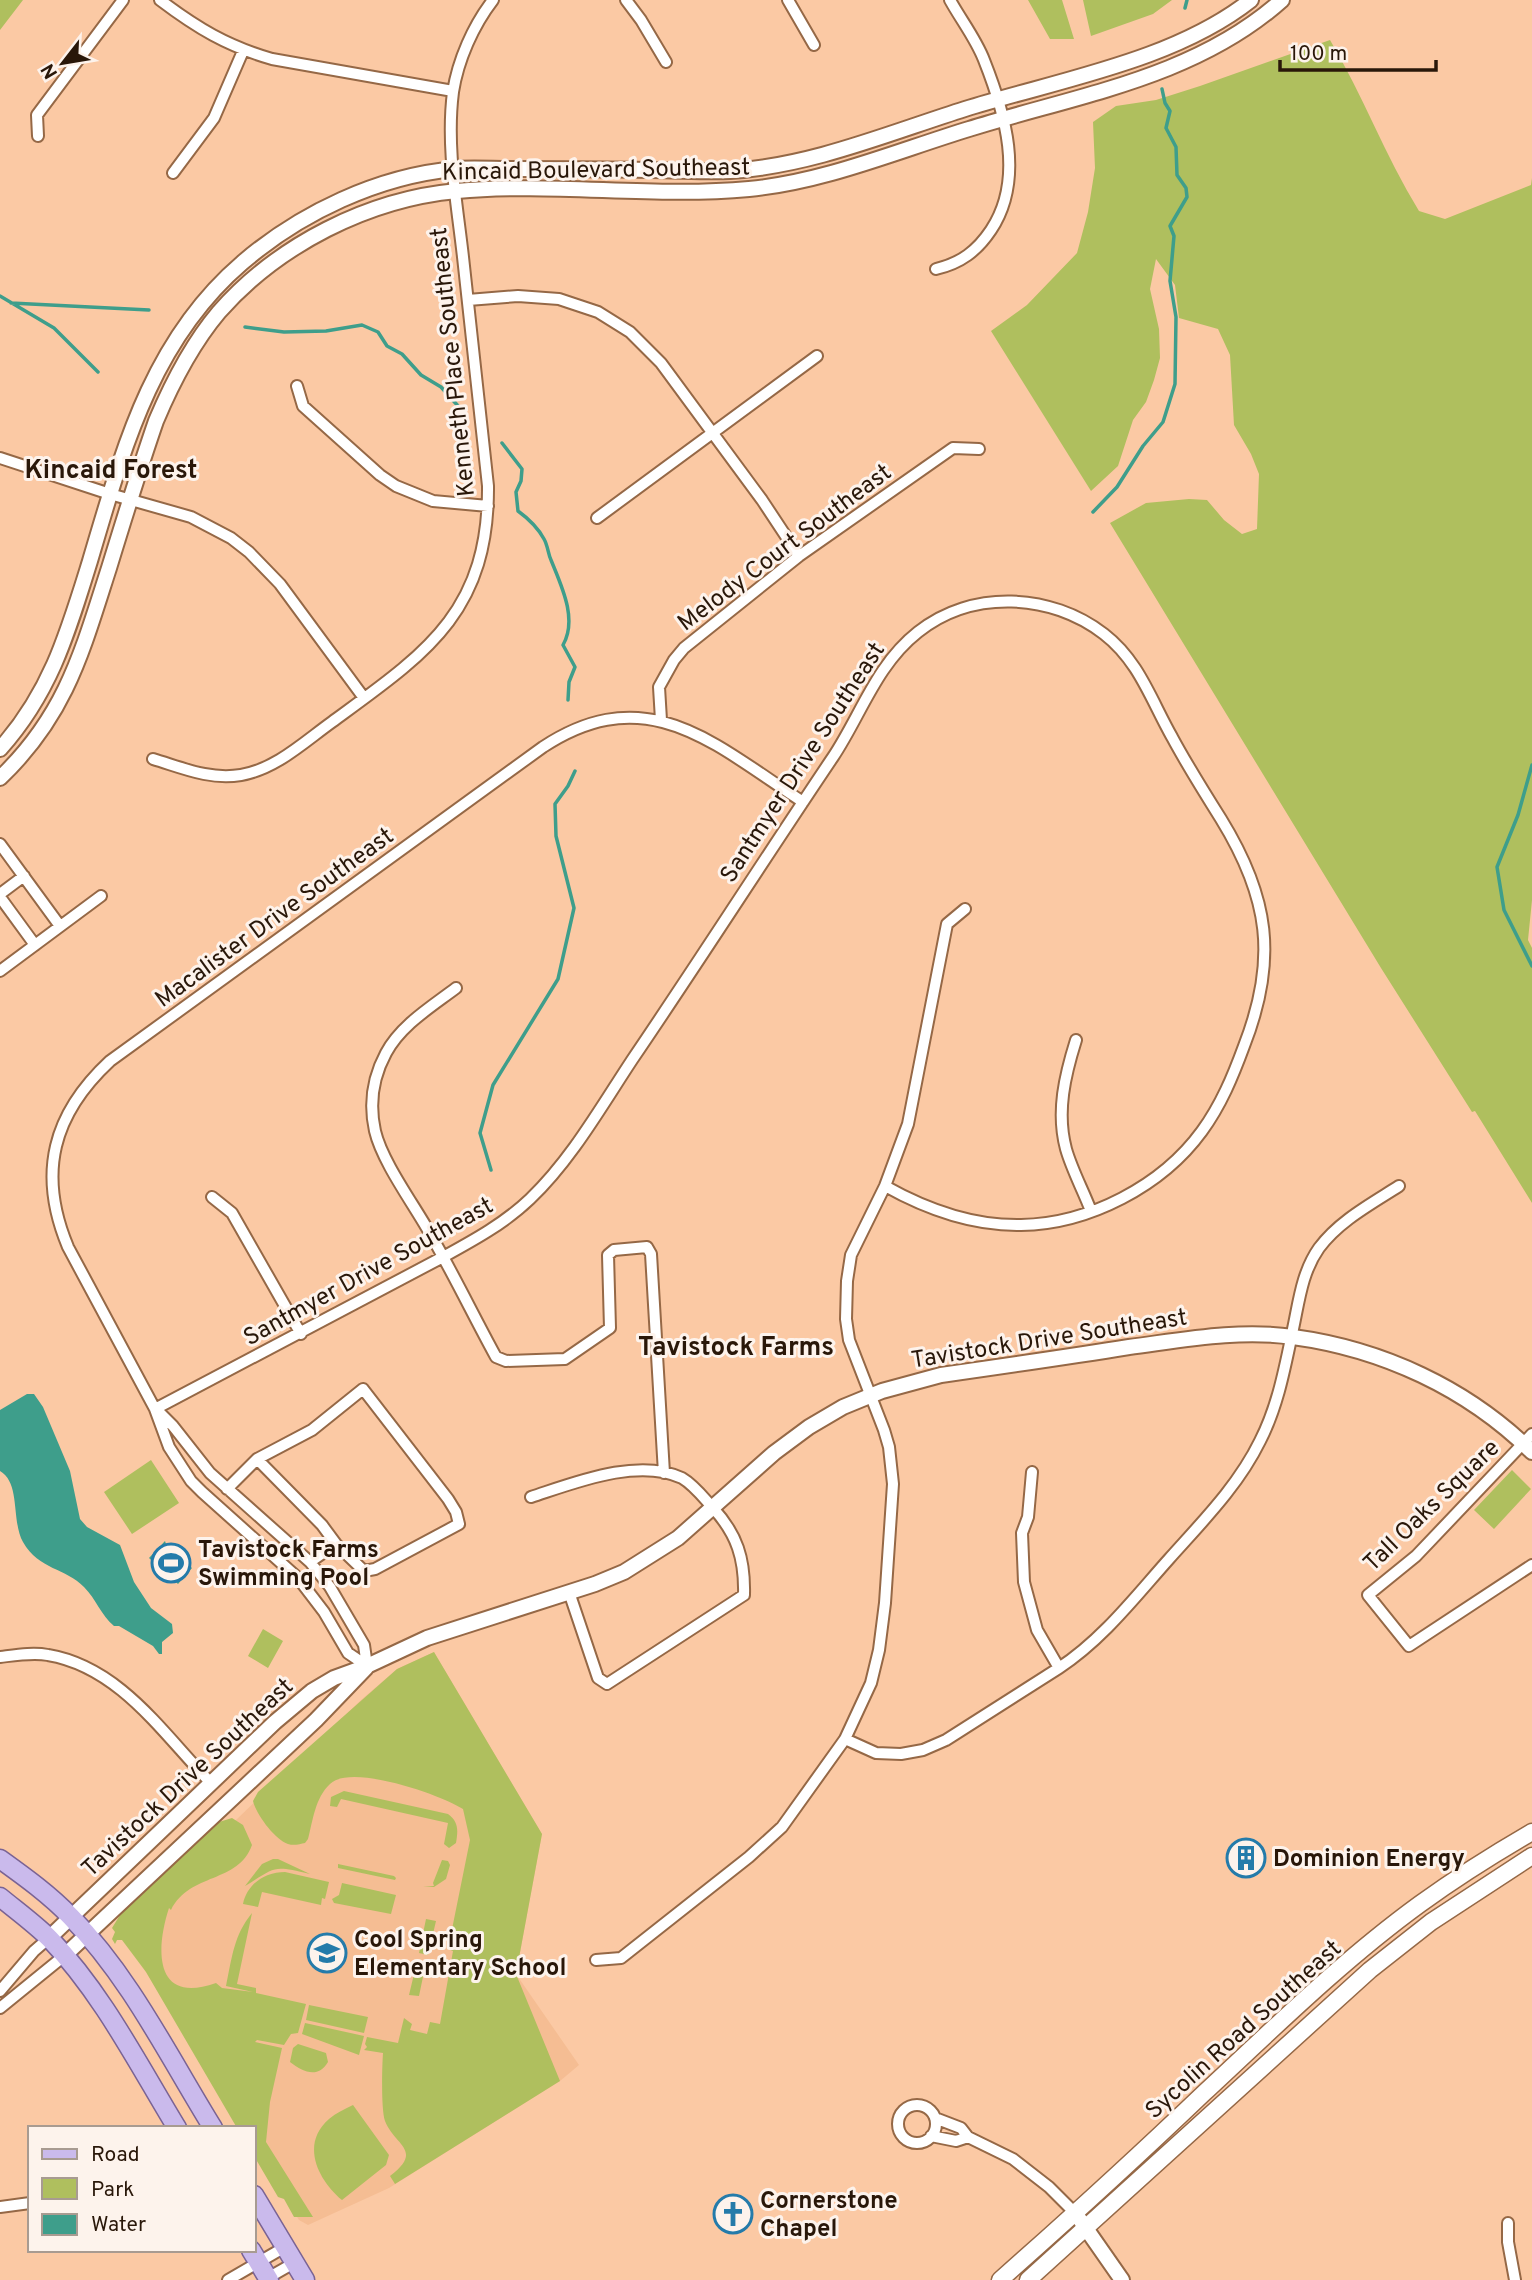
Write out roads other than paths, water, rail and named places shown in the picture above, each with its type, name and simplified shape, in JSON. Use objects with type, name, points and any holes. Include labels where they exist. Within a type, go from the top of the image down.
[{"type":"main road","name":"Sycolin Road Southeast","points":[[1000,2280],[1076,2214],[1294,2009],[1357,1955],[1418,1905],[1473,1867],[1532,1832]]},
{"type":"main road","name":"Sycolin Road Southeast","points":[[1027,2280],[1370,1970],[1431,1922],[1532,1856]]},
{"type":"main road","points":[[0,1859],[42,1890],[87,1935],[128,1989],[212,2126]]},
{"type":"main road","points":[[0,1897],[49,1938],[64,1956],[103,2007],[176,2126]]},
{"type":"main road","points":[[256,2198],[305,2280]]},
{"type":"street","points":[[38,136],[37,115],[123,0]]},
{"type":"street","points":[[160,0],[201,30],[243,51],[272,60],[453,91]]},
{"type":"street","name":"Kenneth Place Southeast","points":[[153,759],[195,773],[216,776],[256,771],[283,758],[422,654],[454,615],[476,571],[482,549],[488,486],[451,141],[453,91],[466,48],[493,0]]},
{"type":"street","points":[[626,0],[666,62]]},
{"type":"street","points":[[788,0],[814,44]]},
{"type":"street","points":[[936,269],[955,265],[975,250],[993,227],[1001,211],[1010,177],[1010,158],[1002,119],[984,60],[950,0]]},
{"type":"street","name":"Kincaid Boulevard Southeast","points":[[0,749],[33,706],[63,648],[136,416],[161,363],[194,314],[216,288],[282,232],[338,201],[394,181],[453,169],[727,171],[759,168],[820,155],[1173,46],[1211,28],[1251,0]]},
{"type":"street","name":"Kincaid Boulevard Southeast","points":[[0,778],[40,733],[62,699],[79,660],[156,421],[172,384],[218,314],[247,284],[313,237],[348,219],[390,205],[455,191],[713,191],[750,189],[826,174],[1154,74],[1231,39],[1282,0]]},
{"type":"street","points":[[173,173],[214,118],[243,51]]},
{"type":"street","points":[[468,300],[538,296],[580,304],[606,316],[630,332],[647,346],[713,433],[799,556]]},
{"type":"street","points":[[597,518],[817,356]]},
{"type":"street","points":[[297,386],[303,406],[396,486],[433,501],[488,506]]},
{"type":"street","name":"Melody Court Southeast","points":[[661,720],[659,687],[684,648],[799,556],[953,448],[979,449]]},
{"type":"street","points":[[0,458],[191,517],[221,532],[249,552],[280,584],[364,698]]},
{"type":"street","name":"Santmyer Drive Southeast","points":[[155,1409],[301,1334],[509,1218],[543,1187],[558,1168],[669,1007],[842,743],[888,661],[920,630],[939,619],[987,603],[1026,601],[1052,607],[1091,625],[1134,664],[1170,734],[1247,865],[1262,917],[1265,953],[1261,992],[1252,1027],[1219,1105],[1201,1133],[1149,1181],[1119,1200],[1049,1222],[1020,1226],[963,1218],[935,1210],[914,1203],[885,1185]]},
{"type":"street","name":"Macalister Drive Southeast","points":[[367,1667],[348,1653],[324,1612],[298,1578],[191,1481],[169,1447],[155,1409],[68,1247],[55,1207],[53,1175],[57,1141],[67,1116],[80,1092],[110,1061],[554,740],[584,727],[614,719],[650,718],[673,723],[699,735],[803,802]]},
{"type":"street","points":[[0,844],[60,926]]},
{"type":"street","points":[[24,876],[0,895],[35,945]]},
{"type":"street","points":[[0,971],[101,896]]},
{"type":"street","points":[[596,1960],[621,1958],[749,1857],[782,1827],[845,1739],[871,1684],[879,1650],[893,1483],[889,1447],[872,1395],[849,1340],[846,1319],[851,1255],[885,1185],[908,1124],[947,924],[965,909]]},
{"type":"street","points":[[456,988],[396,1038],[380,1066],[372,1099],[381,1148],[496,1357],[506,1361],[565,1359],[610,1328],[608,1255],[614,1250],[647,1247],[651,1254],[664,1474]]},
{"type":"street","points":[[1076,1040],[1064,1085],[1063,1129],[1066,1149],[1091,1210]]},
{"type":"street","points":[[845,1739],[876,1753],[923,1751],[946,1740],[1059,1668],[1104,1632],[1222,1499],[1250,1461],[1281,1386],[1292,1337],[1295,1308],[1304,1280],[1320,1248],[1354,1216],[1399,1186]]},
{"type":"street","points":[[212,1197],[232,1213],[301,1334]]},
{"type":"street","name":"Tavistock Drive Southeast","points":[[49,1938],[275,1722],[312,1691],[334,1678],[367,1667],[437,1634],[624,1572],[678,1538],[780,1448],[809,1427],[872,1395],[908,1382],[1179,1340],[1225,1335],[1292,1337],[1345,1347],[1398,1363],[1458,1394],[1529,1443]]},
{"type":"street","points":[[227,1489],[257,1459],[312,1430],[363,1389],[447,1499],[456,1512],[459,1524],[370,1571],[359,1568],[336,1544],[323,1525],[257,1459]]},
{"type":"street","name":"Macalister Drive Southeast","points":[[155,1409],[227,1489],[310,1562],[330,1587],[364,1645],[367,1667]]},
{"type":"street","name":"Tall Oaks Square","points":[[1529,1443],[1416,1556],[1368,1595],[1409,1646],[1532,1565]]},
{"type":"street","points":[[531,1497],[580,1481],[633,1469],[681,1478],[695,1488],[725,1521],[737,1540],[745,1578],[744,1595],[607,1684],[598,1678],[569,1592]]},
{"type":"street","points":[[1032,1472],[1028,1517],[1023,1533],[1024,1582],[1037,1630],[1059,1668]]},
{"type":"street","points":[[310,1562],[336,1544]]},
{"type":"street","points":[[0,1657],[47,1655],[84,1666],[105,1678],[127,1695],[211,1783]]},
{"type":"street","name":"Tavistock Drive Southeast","points":[[64,1956],[316,1720],[367,1667]]},
{"type":"street","points":[[0,1991],[34,1951],[49,1938]]},
{"type":"street","points":[[0,2008],[64,1956]]},
{"type":"street","points":[[936,2118],[932,2136],[920,2143],[907,2140],[900,2129],[899,2119],[905,2109],[916,2105],[930,2110],[936,2118],[961,2128],[968,2137],[996,2149],[1030,2171],[1076,2214],[1122,2280]]},
{"type":"street","points":[[932,2136],[956,2141],[968,2137]]},
{"type":"street","points":[[0,2207],[28,2203]]},
{"type":"street","points":[[1508,2223],[1508,2242],[1515,2280]]},
{"type":"street","points":[[228,2280],[262,2270],[290,2255]]},
{"type":"street","points":[[262,2270],[290,2255]]},
{"type":"water","points":[[27,1394],[34,1394],[43,1407],[70,1471],[80,1519],[87,1527],[120,1545],[134,1582],[151,1608],[172,1624],[173,1633],[162,1642],[162,1654],[119,1626],[114,1626],[84,1587],[45,1564],[29,1551],[23,1542],[17,1524],[11,1484],[0,1471],[0,1410]]},
{"type":"water","name":"Tavistock Farms Swimming Pool","points":[[165,1541],[192,1568],[178,1584],[149,1558]]},
{"type":"waterway","points":[[1185,8],[1187,0]]},
{"type":"waterway","points":[[1093,512],[1117,487],[1143,446],[1163,422],[1175,384],[1176,317],[1170,281],[1174,236],[1170,226],[1187,197],[1186,188],[1177,175],[1176,147],[1166,128],[1170,111],[1162,89]]},
{"type":"waterway","points":[[0,296],[54,328],[98,372]]},
{"type":"waterway","points":[[11,303],[149,310]]},
{"type":"waterway","points":[[245,327],[284,332],[326,331],[362,325],[378,332],[387,346],[402,354],[421,375],[441,387],[459,407]]},
{"type":"waterway","points":[[502,443],[522,469],[516,492],[518,511],[533,524],[544,539],[566,602],[569,624],[563,645],[575,667],[569,682],[568,700]]},
{"type":"waterway","points":[[1532,765],[1518,815],[1497,867],[1504,910],[1532,966]]},
{"type":"waterway","points":[[491,1170],[480,1133],[493,1085],[558,979],[574,908],[556,836],[555,804],[575,771]]},
{"type":"place","name":"Tavistock Farms Swimming Pool","points":[[171,1563]]},
{"type":"place","name":"Dominion Energy","points":[[1246,1858]]},
{"type":"place","name":"Cool Spring Elementary School","points":[[327,1953]]},
{"type":"place","name":"Cornerstone Chapel","points":[[733,2214]]},
{"type":"district","name":"Kincaid Forest","points":[[111,469]]},
{"type":"district","name":"Tavistock Farms","points":[[736,1346]]}]
